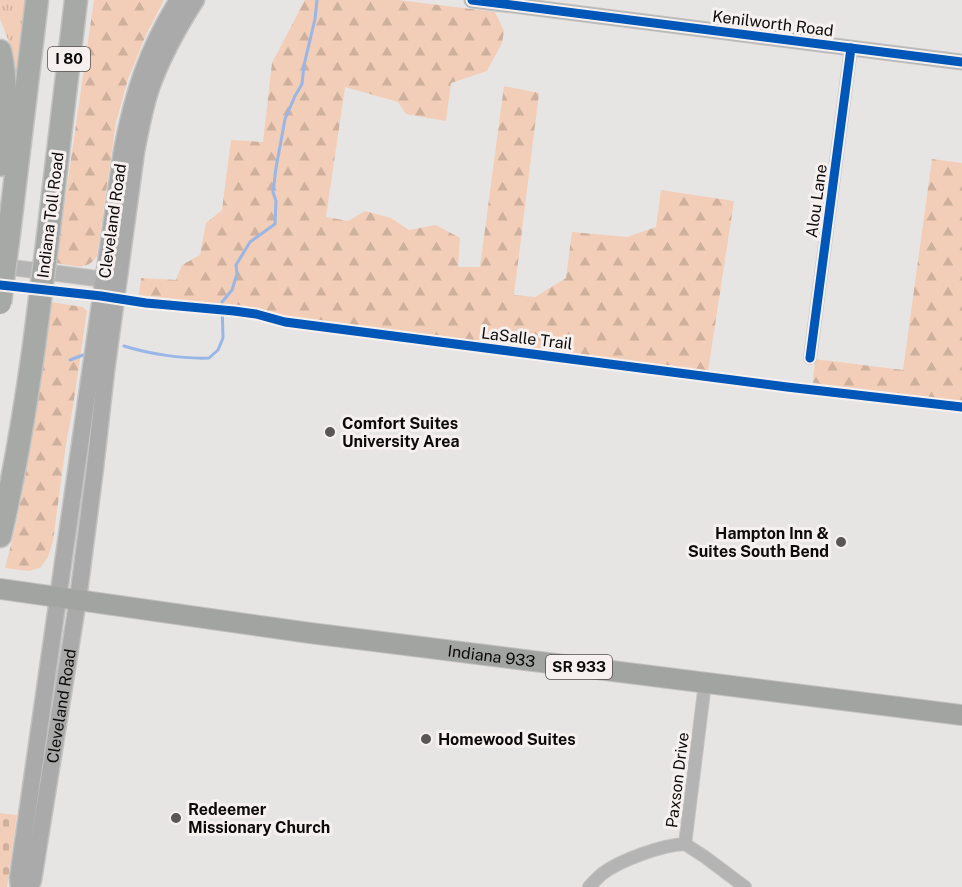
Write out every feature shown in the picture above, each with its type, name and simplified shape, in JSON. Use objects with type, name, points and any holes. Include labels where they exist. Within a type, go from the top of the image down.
[{"type":"highway","name":"I 80","points":[[0,303],[37,0]]},
{"type":"highway","name":"Indiana Toll Road","points":[[0,536],[22,431],[76,0]]},
{"type":"highway","points":[[0,51],[5,82],[0,165]]},
{"type":"main road","name":"Cleveland Road","points":[[30,887],[33,880],[78,599],[95,468],[105,382],[122,150],[138,83],[152,47],[178,0]]},
{"type":"main road","name":"Cleveland Road","points":[[19,887],[18,878],[58,597],[111,280],[142,121],[151,88],[166,52],[196,0]]},
{"type":"main road","name":"SR 933","points":[[0,590],[58,597]]},
{"type":"main road","name":"Indiana 933","points":[[58,597],[310,633],[962,715]]},
{"type":"street","name":"Kenilworth Road","points":[[472,0],[962,62]]},
{"type":"street","name":"Alou Lane","points":[[810,358],[851,48]]},
{"type":"street","points":[[0,266],[111,280]]},
{"type":"street","name":"Paxson Drive","points":[[705,683],[685,844],[745,887]]},
{"type":"street","points":[[589,887],[603,873],[626,860],[668,846],[685,844]]},
{"type":"green space","points":[[0,0],[26,0],[14,105],[9,42],[0,19]]},
{"type":"green space","points":[[94,0],[164,0],[146,35],[128,79],[116,122],[97,256],[89,264],[79,266],[56,263]]},
{"type":"green space","points":[[305,0],[398,0],[495,12],[504,31],[502,43],[487,71],[451,83],[446,121],[406,114],[398,102],[345,87],[326,217],[348,221],[365,211],[391,218],[409,230],[436,225],[460,238],[458,267],[480,267],[504,86],[539,93],[514,295],[535,297],[566,278],[572,232],[627,237],[656,227],[661,190],[734,201],[708,371],[296,318],[237,307],[139,295],[141,278],[176,280],[182,265],[200,255],[206,223],[222,210],[231,140],[263,142],[272,63]]},
{"type":"green space","points":[[932,159],[962,163],[962,401],[813,383],[815,359],[903,370]]},
{"type":"green space","points":[[51,302],[83,307],[87,311],[53,541],[48,557],[40,568],[28,571],[5,568],[27,469]]},
{"type":"green space","points":[[0,813],[17,815],[7,887],[0,887]]},
{"type":"waterway","points":[[124,346],[155,354],[188,358],[209,358],[218,350],[223,338],[222,302],[232,290],[237,274],[236,265],[250,242],[275,224],[276,201],[273,192],[285,119],[302,84],[317,0]]},
{"type":"waterway","points":[[70,360],[83,355]]},
{"type":"cycle path","points":[[472,0],[962,62]]},
{"type":"cycle path","points":[[810,358],[851,48]]},
{"type":"cycle path","name":"LaSalle Trail","points":[[0,285],[234,311],[285,322],[787,387],[962,407]]},
{"type":"place","name":"Comfort Suites University Area","points":[[330,432]]},
{"type":"place","name":"Hampton Inn & Suites South Bend","points":[[841,542]]},
{"type":"place","name":"Homewood Suites","points":[[426,739]]},
{"type":"place","name":"Redeemer Missionary Church","points":[[176,818]]}]
